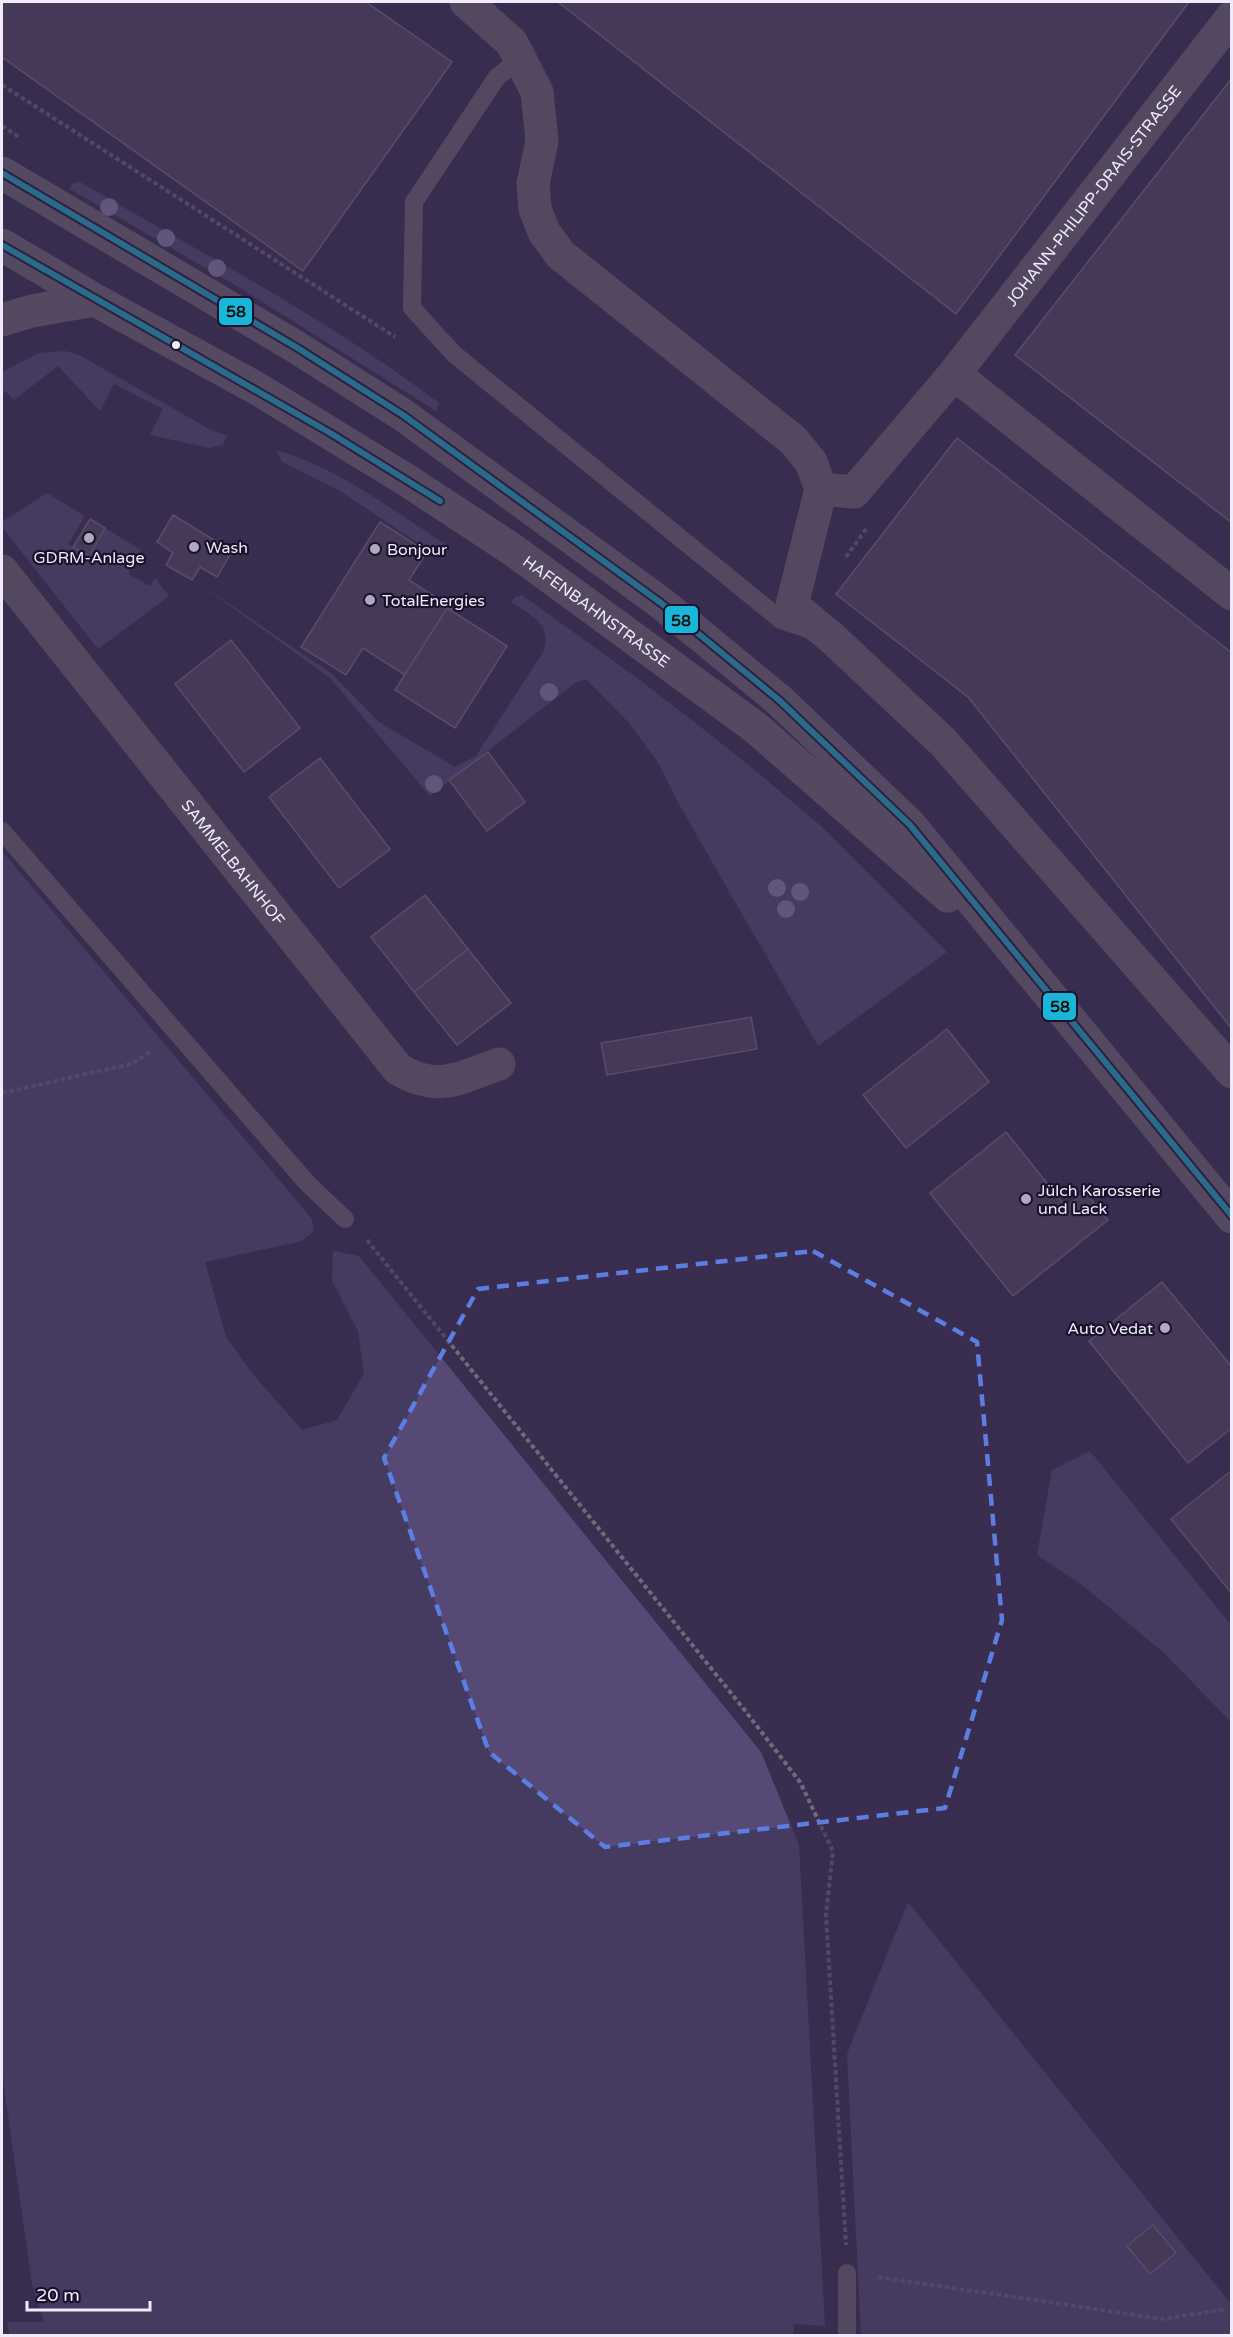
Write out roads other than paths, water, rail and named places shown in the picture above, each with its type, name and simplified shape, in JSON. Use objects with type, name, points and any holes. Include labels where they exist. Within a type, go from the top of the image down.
[{"type":"main road","name":"HAFENBAHNSTRASSE","points":[[2,173],[296,347],[403,415],[662,603],[779,700],[910,825],[1232,1217]]},
{"type":"main road","name":"HAFENBAHNSTRASSE","points":[[2,245],[95,300],[258,389],[408,481],[523,557],[756,728],[1024,963]]},
{"type":"main road","points":[[2,320],[32,311],[95,300]]},
{"type":"street","points":[[466,2],[512,43],[537,92],[542,141],[533,184],[535,209],[544,232],[561,255],[794,440],[811,462],[821,489],[792,605],[832,638],[943,742],[1232,1072]]},
{"type":"street","name":"JOHANN-PHILIPP-DRAIS-STRASSE","points":[[821,489],[854,492],[954,374],[1232,17]]},
{"type":"street","points":[[954,374],[1232,594]]},
{"type":"street","name":"SAMMELBAHNHOF","points":[[2,571],[398,1069],[412,1078],[447,1083],[499,1064]]},
{"type":"lane","points":[[521,58],[497,78],[414,202],[412,308],[454,354],[781,620],[832,638]]},
{"type":"lane","points":[[2,831],[308,1183],[345,1219]]},
{"type":"lane","points":[[847,2273],[847,2336]]},
{"type":"place","name":"GDRM-Anlage","points":[[89,538]]},
{"type":"place","name":"Wash","points":[[194,547]]},
{"type":"place","name":"Bonjour","points":[[375,549]]},
{"type":"place","name":"TotalEnergies","points":[[370,600]]},
{"type":"place","name":"Jülch Karosserie und Lack","points":[[1026,1199]]},
{"type":"place","name":"Auto Vedat","points":[[1165,1328]]}]
